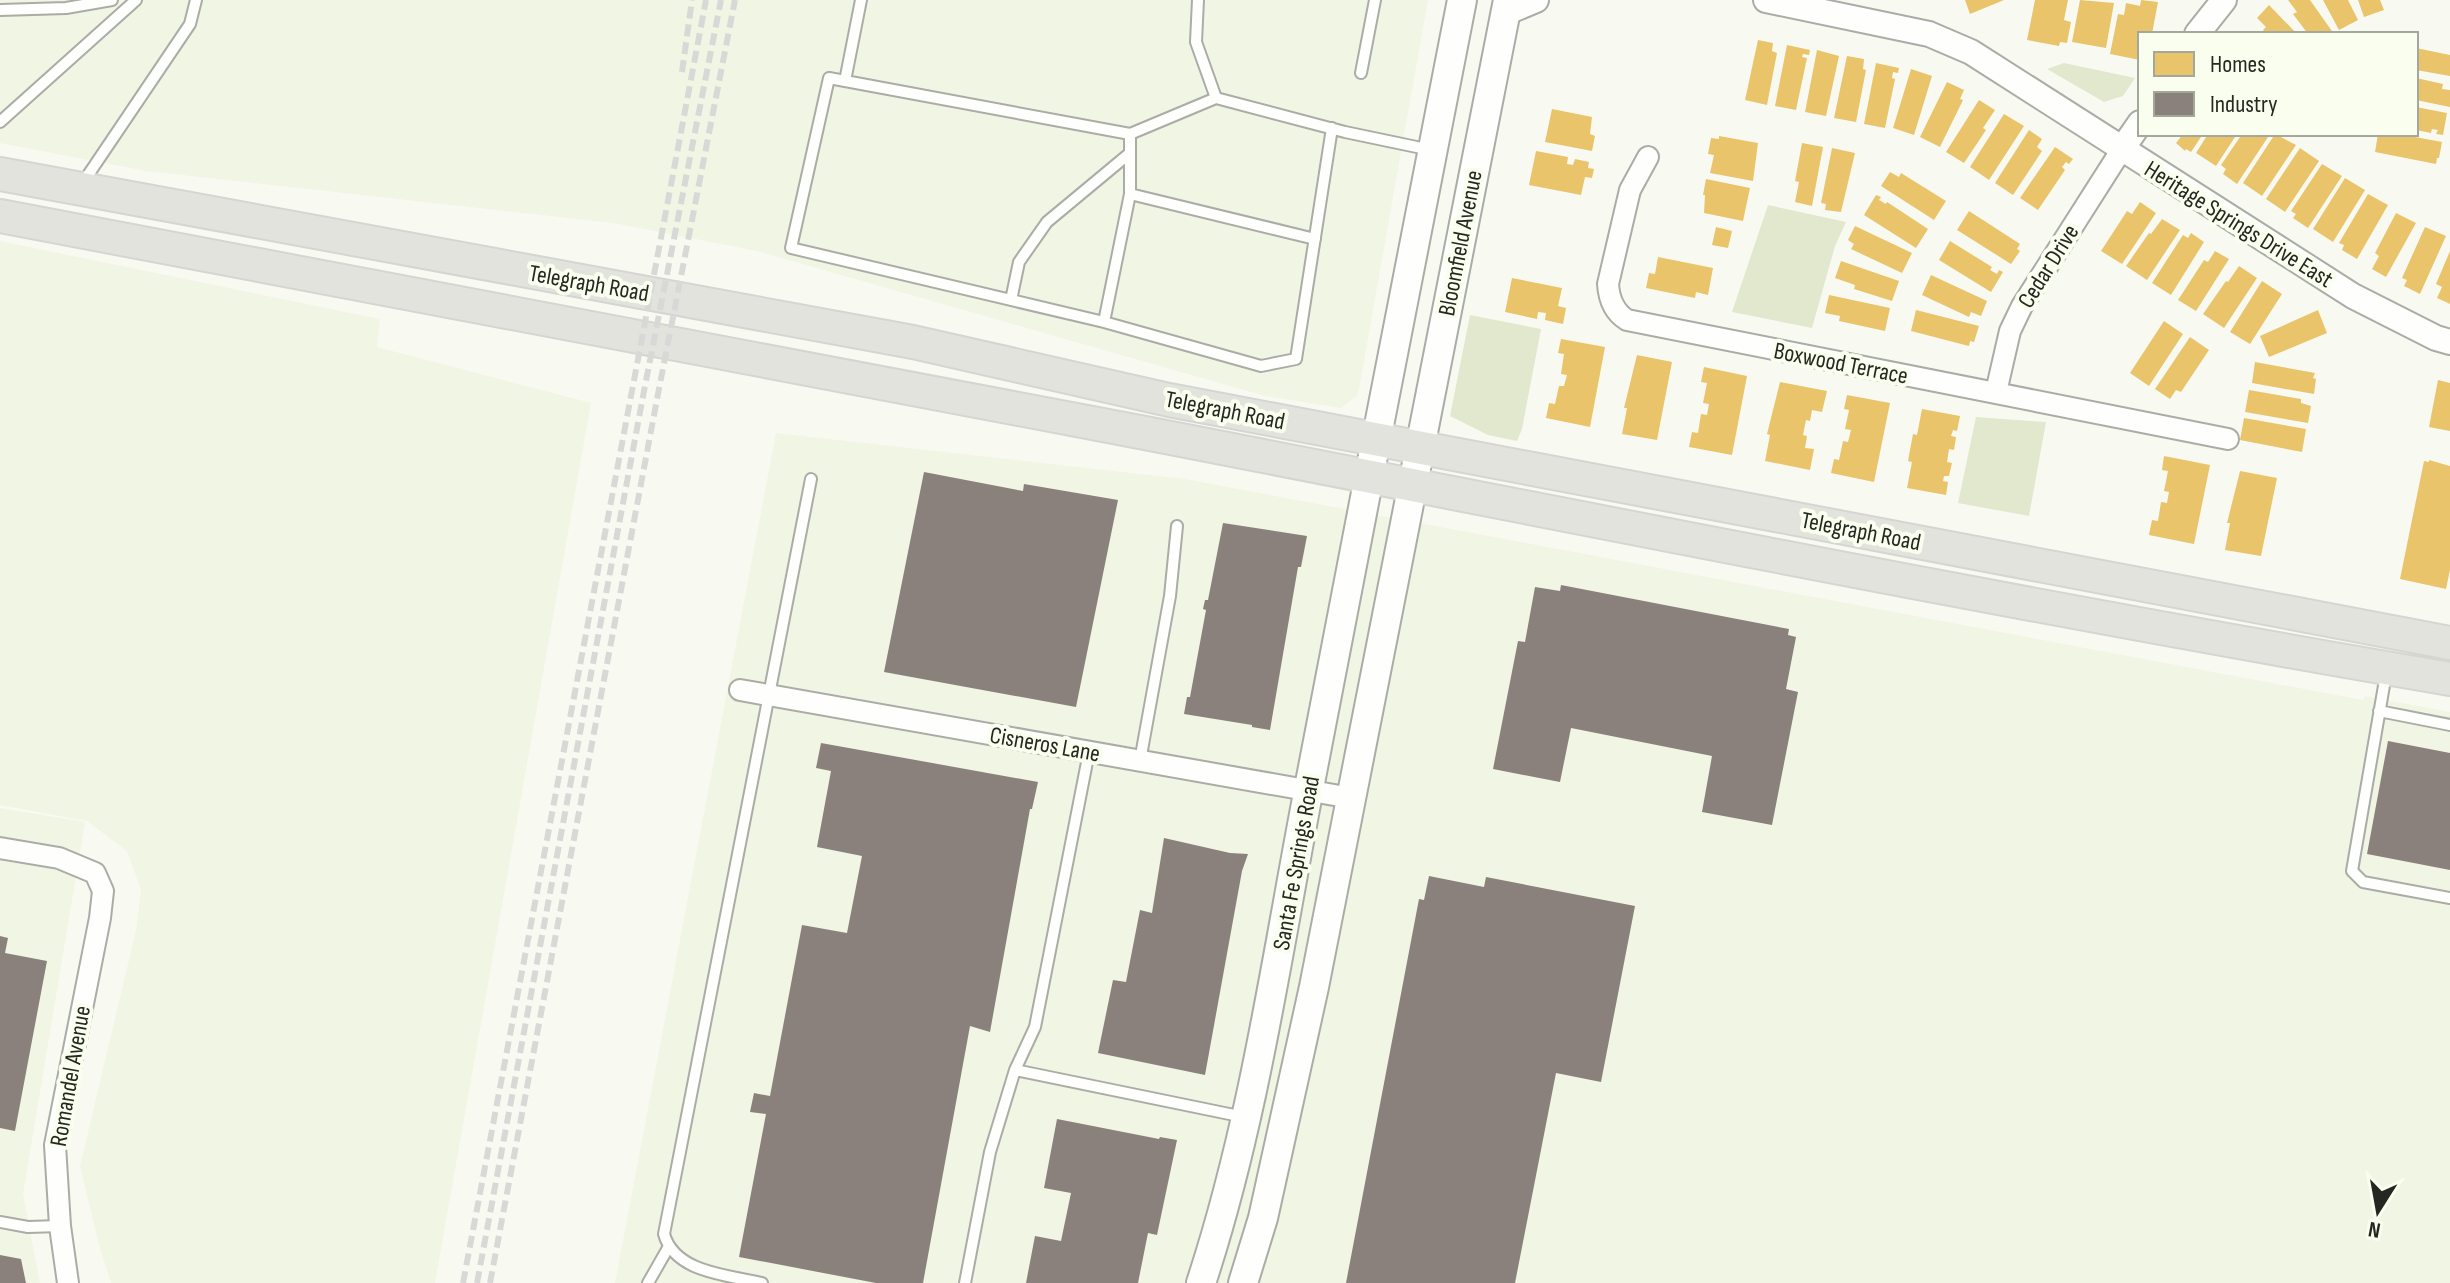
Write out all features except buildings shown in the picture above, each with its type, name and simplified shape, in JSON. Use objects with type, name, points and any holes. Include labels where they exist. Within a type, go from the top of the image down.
[{"type":"main road","name":"Bloomfield Avenue","points":[[1377,440],[1462,0]]},
{"type":"main road","name":"Bloomfield Avenue","points":[[1413,486],[1506,7]]},
{"type":"main road","name":"Telegraph Road","points":[[0,174],[913,342],[1169,400],[2450,643]]},
{"type":"main road","name":"Telegraph Road","points":[[0,216],[2241,643],[2450,679]]},
{"type":"main road","name":"Santa Fe Springs Road","points":[[1201,1283],[1246,1118],[1269,1011],[1308,791],[1377,440]]},
{"type":"main road","name":"Santa Fe Springs Road","points":[[1243,1283],[1263,1218],[1314,987],[1413,486]]},
{"type":"street","points":[[1506,7],[1536,0]]},
{"type":"street","name":"Heritage Springs Drive East","points":[[1766,0],[1929,34],[1971,52],[2353,296],[2450,342]]},
{"type":"street","points":[[2198,32],[2221,1]]},
{"type":"street","points":[[2122,149],[2138,126]]},
{"type":"street","name":"Cedar Drive","points":[[1996,392],[2010,331],[2022,306],[2122,149]]},
{"type":"street","name":"Boxwood Terrace","points":[[1648,157],[1630,190],[1608,284],[1617,314],[1627,320],[2228,439]]},
{"type":"street","name":"Cisneros Lane","points":[[740,690],[1351,798]]},
{"type":"street","name":"Romandel Avenue","points":[[0,848],[59,858],[95,873],[103,891],[55,1145],[60,1226],[68,1283]]},
{"type":"lane","points":[[0,10],[66,8],[112,0]]},
{"type":"lane","points":[[0,122],[136,0]]},
{"type":"lane","points":[[79,189],[190,24],[196,0]]},
{"type":"lane","points":[[845,81],[861,0]]},
{"type":"lane","points":[[1198,0],[1196,42],[1216,98]]},
{"type":"lane","points":[[1361,73],[1375,0]]},
{"type":"lane","points":[[1332,128],[1296,359],[1261,366],[1104,322],[791,248],[829,78],[1130,134],[1216,98],[1433,150]]},
{"type":"lane","points":[[1104,322],[1130,194],[1130,134]]},
{"type":"lane","points":[[1011,300],[1019,262],[1047,222],[1130,153]]},
{"type":"lane","points":[[1130,194],[1315,239]]},
{"type":"lane","points":[[762,1283],[695,1268],[668,1248],[664,1234],[811,479]]},
{"type":"lane","points":[[1140,761],[1170,596],[1177,526]]},
{"type":"lane","points":[[2387,668],[2352,871],[2363,882],[2450,898]]},
{"type":"lane","points":[[2379,711],[2450,725]]},
{"type":"lane","points":[[965,1283],[990,1152],[1015,1070],[1035,1027],[1089,752]]},
{"type":"lane","points":[[1015,1070],[1246,1118]]},
{"type":"lane","points":[[0,1222],[28,1227],[60,1226]]},
{"type":"lane","points":[[648,1283],[668,1248]]},
{"type":"shaded area","points":[[0,0],[1428,0],[1358,395],[1341,408],[1265,396],[757,251],[613,223],[146,171],[0,143]]},
{"type":"shaded area","points":[[2064,63],[2135,78],[2123,96],[2104,102],[2047,69]]},
{"type":"shaded area","points":[[1768,205],[1846,222],[1835,246],[1812,328],[1732,312]]},
{"type":"shaded area","points":[[0,241],[380,319],[377,347],[591,403],[435,1283],[111,1283],[80,1166],[136,930],[141,890],[127,851],[87,821],[0,805]]},
{"type":"shaded area","points":[[1470,315],[1541,329],[1517,441],[1488,435],[1450,416]]},
{"type":"shaded area","points":[[1976,417],[2046,422],[2029,516],[1958,503]]},
{"type":"shaded area","points":[[776,433],[1185,479],[2363,700],[2365,696],[2450,712],[2450,1283],[615,1283]]},
{"type":"shaded area","points":[[0,808],[85,822],[23,1194],[40,1283],[0,1283]]},
{"type":"railway","points":[[682,72],[692,0]]},
{"type":"railway","points":[[463,1283],[706,0]]},
{"type":"railway","points":[[477,1283],[644,391],[721,0]]},
{"type":"railway","points":[[490,1283],[735,0]]}]
